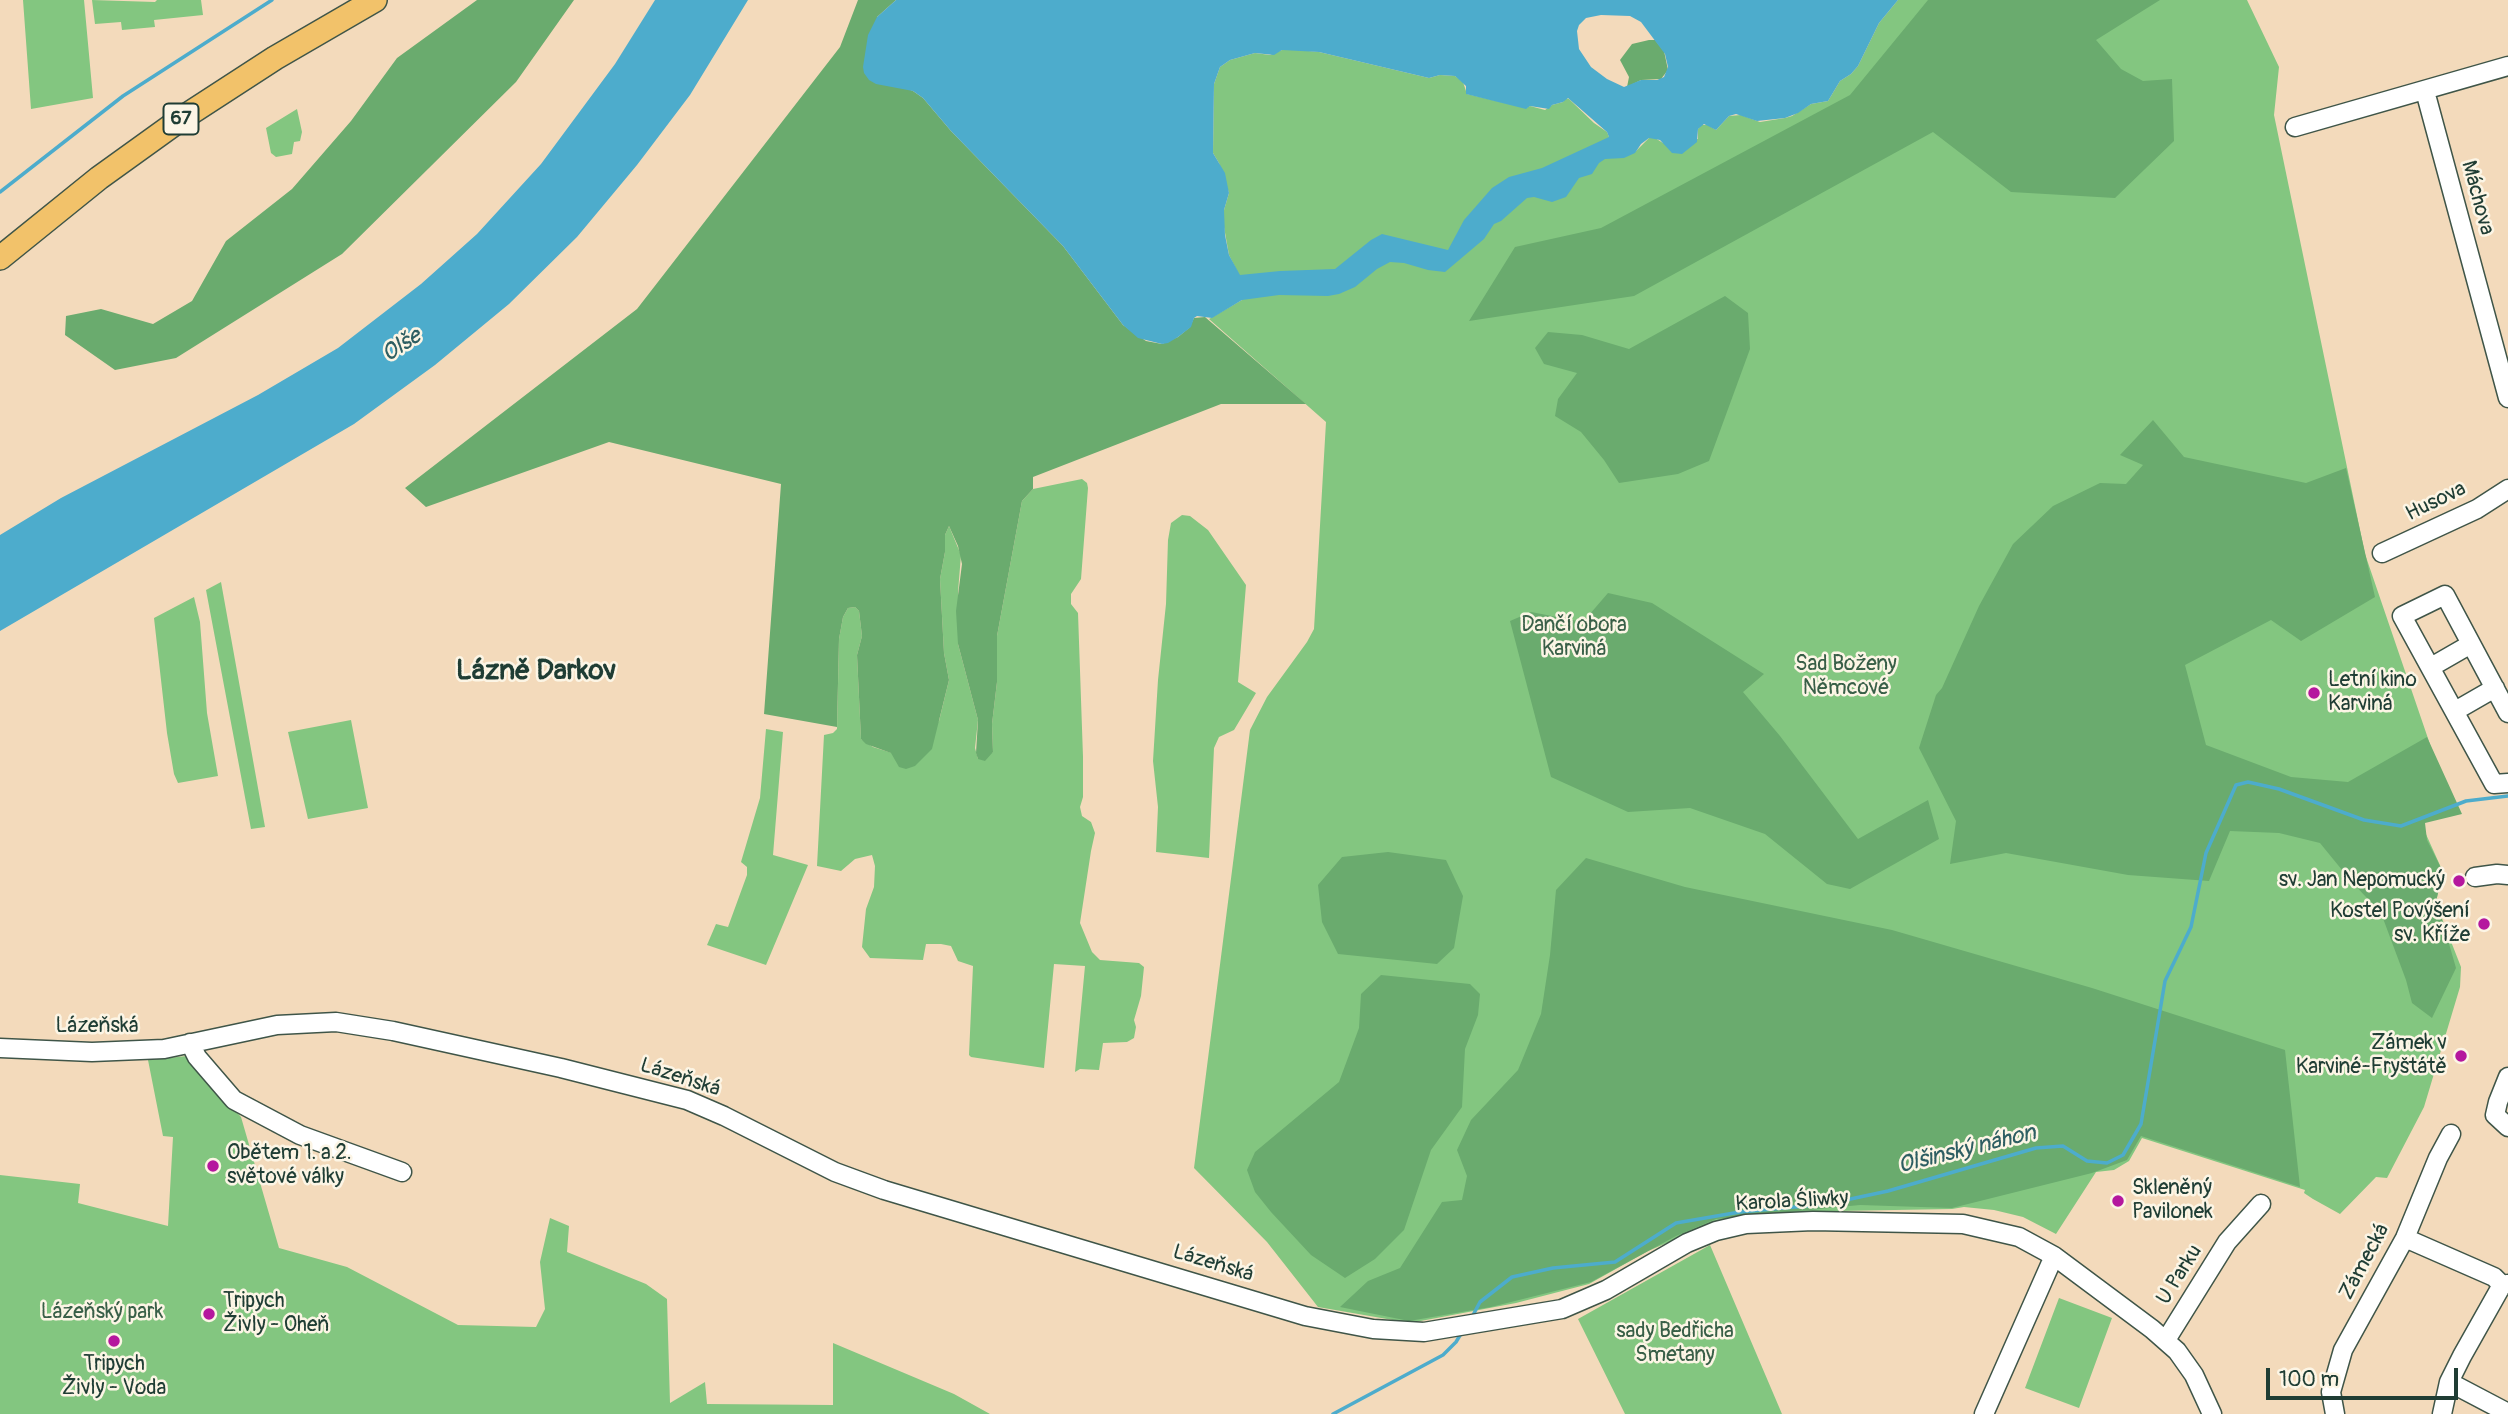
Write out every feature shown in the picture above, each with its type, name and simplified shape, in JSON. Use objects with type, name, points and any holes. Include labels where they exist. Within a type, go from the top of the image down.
[{"type":"main road","name":"67","points":[[0,258],[99,178],[181,119],[275,58],[375,0]]},
{"type":"street","points":[[2295,127],[2508,66]]},
{"type":"street","name":"Máchova","points":[[2425,91],[2508,398]]},
{"type":"street","name":"Husova","points":[[2382,553],[2477,509],[2508,489]]},
{"type":"street","points":[[2508,713],[2445,595],[2403,616],[2494,784],[2508,783]]},
{"type":"street","points":[[2431,667],[2471,644]]},
{"type":"street","points":[[2455,711],[2495,688]]},
{"type":"street","points":[[2475,877],[2497,873],[2508,876]]},
{"type":"street","name":"Lázeňská","points":[[0,1048],[92,1052],[164,1049],[277,1025],[336,1023],[393,1031],[561,1068],[687,1100],[835,1172],[884,1190],[1320,1319]]},
{"type":"street","points":[[190,1043],[197,1057],[234,1100],[300,1135],[402,1172]]},
{"type":"street","points":[[2508,1077],[2495,1115],[2508,1127]]},
{"type":"street","name":"Zámecká","points":[[2335,1414],[2331,1392],[2343,1350],[2405,1238],[2438,1157],[2451,1134]]},
{"type":"street","name":"U Parku","points":[[2165,1340],[2227,1242],[2261,1204]]},
{"type":"street","name":"Karola Śliwky","points":[[1320,1319],[1373,1329],[1424,1332],[1562,1309],[1606,1290],[1687,1243],[1716,1231],[1746,1224],[1813,1221],[1963,1224],[2019,1237],[2054,1256],[2165,1340],[2194,1376],[2212,1414]]},
{"type":"street","points":[[2405,1238],[2505,1284],[2449,1382],[2442,1414]]},
{"type":"street","points":[[1987,1413],[2054,1256]]},
{"type":"street","points":[[2449,1382],[2508,1413]]},
{"type":"green space","points":[[23,0],[84,0],[93,98],[31,109]]},
{"type":"green space","points":[[92,0],[201,0],[203,15],[154,20],[155,27],[122,30],[121,22],[95,24]]},
{"type":"green space","points":[[477,0],[574,0],[516,82],[342,254],[176,358],[115,370],[65,335],[66,316],[101,309],[153,324],[192,301],[226,241],[292,189],[351,121],[397,58]]},
{"type":"green space","points":[[858,0],[896,0],[877,17],[903,87],[923,98],[951,131],[1063,246],[1123,325],[1146,341],[1162,344],[1178,337],[1189,328],[1194,318],[1205,317],[1306,404],[1221,404],[1033,477],[1033,489],[1022,501],[997,636],[993,752],[985,761],[978,759],[976,753],[978,720],[958,644],[956,611],[962,564],[949,526],[945,535],[940,579],[944,653],[949,680],[932,749],[915,766],[906,769],[899,767],[891,753],[866,744],[861,739],[857,655],[862,636],[859,611],[855,607],[848,608],[843,617],[839,639],[837,727],[764,714],[781,484],[609,442],[426,507],[405,488],[637,309],[840,47]]},
{"type":"green space","name":"Sad Boženy Němcové","points":[[1898,0],[2247,0],[2279,67],[2274,115],[2365,554],[2434,756],[2422,762],[2425,832],[2443,872],[2433,914],[2441,916],[2461,967],[2460,987],[2424,1107],[2387,1178],[2376,1177],[2340,1214],[2304,1193],[2305,1190],[2142,1138],[2129,1161],[2114,1170],[2096,1172],[2056,1234],[2023,1217],[1964,1207],[1837,1211],[1719,1221],[1648,1251],[1589,1284],[1516,1303],[1410,1323],[1318,1307],[1267,1242],[1194,1168],[1250,730],[1267,697],[1314,629],[1326,422],[1209,319],[1242,300],[1239,275],[1229,255],[1224,227],[1224,210],[1229,193],[1213,153],[1214,84],[1220,67],[1230,60],[1255,53],[1270,55],[1282,50],[1298,50],[1319,52],[1429,78],[1440,75],[1455,76],[1463,82],[1467,94],[1526,108],[1530,106],[1545,110],[1563,102],[1565,98],[1607,132],[1609,137],[1634,153],[1649,138],[1663,143],[1698,139],[1701,125],[1708,125],[1716,130],[1729,116],[1741,115],[1760,122],[1792,116],[1811,104],[1828,101],[1840,81],[1858,66],[1879,23]]},
{"type":"green space","points":[[1928,0],[2160,0],[2096,40],[2121,69],[2143,81],[2172,79],[2174,141],[2115,198],[2011,192],[1933,132],[1634,296],[1469,321],[1515,247],[1601,228],[1850,95]]},
{"type":"green space","points":[[1655,40],[1664,51],[1668,70],[1661,79],[1641,80],[1627,87],[1629,77],[1620,60],[1632,44]]},
{"type":"green space","points":[[297,109],[302,132],[300,141],[294,142],[292,154],[276,157],[271,153],[266,128]]},
{"type":"green space","points":[[1725,296],[1748,313],[1750,349],[1709,461],[1678,474],[1619,483],[1581,432],[1555,416],[1558,399],[1577,373],[1544,364],[1535,348],[1548,332],[1582,335],[1629,349]]},
{"type":"green space","points":[[2153,420],[2184,457],[2306,483],[2346,468],[2375,597],[2301,641],[2271,620],[2185,665],[2206,745],[2291,777],[2348,782],[2427,737],[2462,814],[2425,823],[2427,840],[2443,872],[2433,914],[2441,916],[2456,968],[2432,1018],[2412,1003],[2381,913],[2320,843],[2279,833],[2230,831],[2209,881],[2128,875],[2006,853],[1950,864],[1956,821],[1919,748],[1936,695],[1942,688],[1979,606],[2013,544],[2053,506],[2100,483],[2126,484],[2143,465],[2120,455]]},
{"type":"green space","points":[[1082,479],[1088,488],[1081,579],[1071,594],[1071,604],[1078,613],[1083,757],[1083,797],[1080,807],[1082,816],[1091,822],[1095,833],[1080,923],[1092,952],[1100,960],[1139,963],[1144,967],[1141,996],[1134,1020],[1134,1038],[1127,1042],[1103,1043],[1099,1070],[1080,1069],[1075,1072],[1085,966],[1054,964],[1044,1068],[971,1057],[973,966],[958,961],[951,946],[941,944],[926,944],[923,960],[870,958],[862,947],[866,909],[874,887],[875,866],[872,855],[855,859],[841,871],[817,866],[824,735],[837,729],[839,639],[843,617],[848,608],[855,607],[859,611],[862,636],[857,655],[861,739],[873,747],[892,753],[939,721],[949,680],[944,653],[940,579],[945,535],[949,526],[961,555],[958,644],[978,720],[975,748],[978,759],[993,752],[997,636],[1022,501],[1033,489]]},
{"type":"green space","points":[[1182,515],[1190,516],[1208,530],[1246,585],[1238,682],[1256,693],[1234,730],[1219,737],[1214,748],[1209,858],[1156,852],[1158,807],[1153,761],[1166,604],[1168,540],[1171,523]]},
{"type":"green space","points":[[221,582],[265,827],[251,829],[206,590]]},
{"type":"green space","name":"Dančí obora Karviná","points":[[1608,593],[1652,603],[1764,674],[1743,692],[1858,839],[1928,800],[1939,839],[1850,889],[1827,884],[1765,834],[1690,808],[1628,812],[1551,777],[1510,621],[1531,612],[1583,622]]},
{"type":"green space","points":[[194,597],[200,622],[207,713],[218,776],[178,783],[167,733],[154,618]]},
{"type":"green space","points":[[351,720],[368,808],[308,819],[288,732]]},
{"type":"green space","points":[[766,729],[783,732],[773,855],[808,865],[766,965],[707,945],[716,924],[728,927],[747,875],[747,867],[741,862],[760,798]]},
{"type":"green space","points":[[1388,852],[1446,860],[1463,896],[1454,948],[1437,964],[1338,954],[1322,922],[1318,885],[1342,857]]},
{"type":"green space","points":[[1586,858],[1685,887],[1892,930],[2092,988],[2285,1050],[2300,1187],[2141,1136],[2127,1160],[2092,1173],[1952,1208],[1860,1205],[1716,1219],[1676,1236],[1591,1282],[1491,1307],[1409,1321],[1340,1307],[1368,1281],[1400,1268],[1442,1202],[1462,1200],[1467,1176],[1457,1150],[1471,1120],[1518,1070],[1541,1014],[1556,890]]},
{"type":"green space","points":[[1381,975],[1470,984],[1480,994],[1478,1015],[1465,1049],[1462,1107],[1431,1150],[1404,1230],[1375,1259],[1345,1278],[1311,1255],[1271,1212],[1255,1192],[1247,1170],[1255,1152],[1339,1082],[1359,1028],[1361,994]]},
{"type":"green space","name":"Lázeňský park","points":[[187,1056],[241,1117],[279,1248],[347,1267],[458,1325],[536,1327],[545,1309],[540,1262],[550,1218],[569,1226],[567,1252],[646,1284],[667,1299],[670,1403],[705,1382],[707,1404],[833,1405],[833,1343],[954,1394],[990,1414],[0,1414],[0,1175],[80,1184],[78,1203],[168,1226],[173,1137],[163,1136],[148,1060]]},
{"type":"green space","name":"sady Bedřicha Smetany","points":[[1710,1245],[1782,1414],[1625,1414],[1578,1319]]},
{"type":"green space","points":[[2059,1298],[2112,1318],[2079,1408],[2025,1388]]},
{"type":"water","name":"Olše","points":[[655,0],[748,0],[690,95],[637,165],[577,237],[509,304],[435,365],[354,424],[0,631],[0,535],[61,498],[258,395],[338,348],[421,284],[477,234],[541,164],[615,64]]},
{"type":"water","points":[[896,0],[1898,0],[1879,23],[1858,66],[1840,81],[1828,101],[1811,104],[1785,118],[1757,121],[1736,114],[1729,116],[1716,130],[1704,124],[1698,129],[1697,142],[1682,154],[1672,153],[1660,140],[1649,138],[1635,153],[1624,158],[1605,159],[1599,163],[1592,174],[1579,178],[1566,197],[1552,202],[1527,198],[1494,224],[1484,239],[1445,272],[1390,262],[1355,287],[1339,294],[1279,295],[1242,300],[1212,318],[1197,316],[1191,327],[1168,343],[1162,344],[1138,338],[1123,325],[1063,246],[951,131],[923,98],[913,91],[876,84],[869,80],[863,67],[868,35],[877,17]],"holes":[[[1601,15],[1630,16],[1641,22],[1665,54],[1668,67],[1664,77],[1641,80],[1624,87],[1591,67],[1579,49],[1577,31],[1586,18]],[[1282,50],[1319,52],[1429,78],[1440,75],[1455,76],[1466,86],[1466,94],[1526,109],[1530,106],[1549,109],[1568,98],[1607,132],[1609,137],[1542,168],[1509,177],[1492,188],[1464,220],[1448,250],[1382,234],[1335,269],[1240,275],[1229,255],[1225,235],[1224,210],[1229,193],[1225,173],[1213,153],[1214,84],[1220,67],[1230,60],[1255,53],[1274,55]]]},
{"type":"waterway","points":[[0,192],[123,96],[272,0]]},
{"type":"waterway","name":"Olšinský náhon","points":[[1472,1317],[1480,1302],[1512,1277],[1553,1268],[1615,1262],[1676,1223],[1740,1212],[1827,1204],[1888,1191],[2036,1148],[2063,1146],[2087,1161],[2107,1163],[2123,1155],[2141,1124],[2165,981],[2191,927],[2206,853],[2236,785],[2248,782],[2279,789],[2364,820],[2401,826],[2466,801],[2508,796]]},
{"type":"waterway","name":"Olšinský náhon","points":[[1333,1414],[1443,1355],[1462,1332]]},
{"type":"place","name":"Letní kino Karviná","points":[[2314,693]]},
{"type":"place","name":"sv. Jan Nepomucký","points":[[2459,881]]},
{"type":"place","name":"Kostel Povýšení sv. Kříže","points":[[2484,924]]},
{"type":"place","name":"Zámek v Karviné-Fryštátě","points":[[2461,1056]]},
{"type":"place","name":"Obětem 1. a 2. světové války","points":[[213,1166]]},
{"type":"place","name":"Skleněný Pavilonek","points":[[2118,1201]]},
{"type":"place","name":"Tripych Živly - Oheň","points":[[209,1314]]},
{"type":"place","name":"Tripych Živly - Voda","points":[[114,1341]]},
{"type":"district","name":"Lázně Darkov","points":[[536,672]]}]
